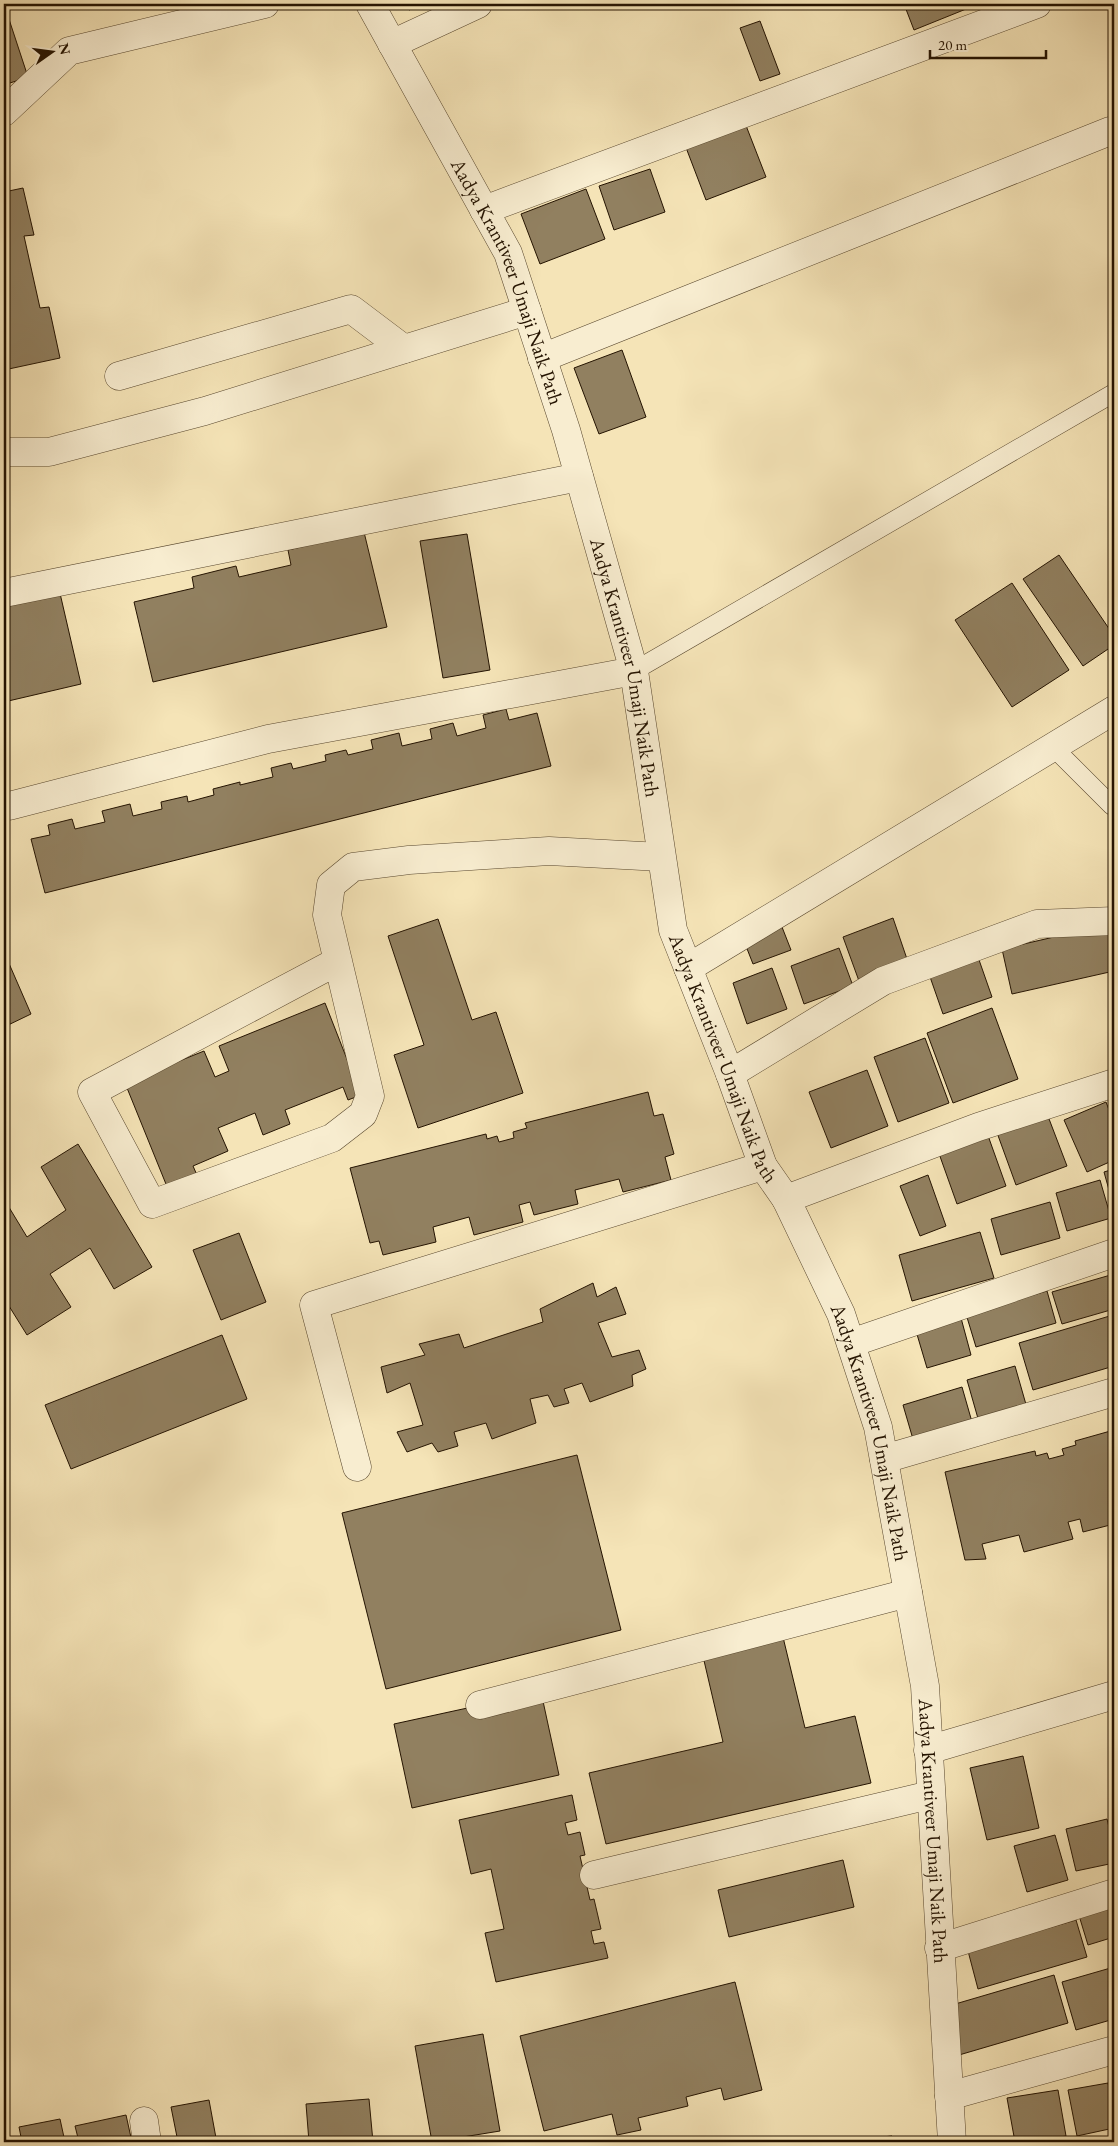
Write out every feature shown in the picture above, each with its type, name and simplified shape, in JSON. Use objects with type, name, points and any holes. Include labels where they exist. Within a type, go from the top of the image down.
[{"type":"street","points":[[4,112],[69,52],[265,4]]},
{"type":"street","name":"Aadya Krantiveer Umaji Naik Path","points":[[370,4],[508,253],[566,430],[634,671],[673,930],[730,1074],[763,1166],[786,1199],[841,1314],[878,1426],[924,1686],[952,2142]]},
{"type":"street","points":[[392,44],[478,4]]},
{"type":"street","points":[[484,210],[1037,4]]},
{"type":"street","points":[[542,358],[1110,130]]},
{"type":"street","points":[[119,376],[351,309],[404,349]]},
{"type":"street","points":[[4,452],[49,452],[205,410],[527,311]]},
{"type":"street","points":[[4,593],[579,477]]},
{"type":"street","points":[[9,806],[268,739],[634,671]]},
{"type":"street","points":[[688,968],[1114,710]]},
{"type":"street","points":[[338,961],[92,1092],[152,1204],[332,1138],[364,1114],[370,1096],[338,961],[327,915],[331,885],[353,867],[409,860],[549,850],[662,857]]},
{"type":"street","points":[[730,1074],[883,981],[1037,924],[1114,921]]},
{"type":"street","points":[[786,1199],[978,1127],[1114,1083]]},
{"type":"street","points":[[357,1467],[314,1305],[763,1166]]},
{"type":"street","points":[[851,1343],[1114,1254]]},
{"type":"street","points":[[884,1458],[1114,1392]]},
{"type":"street","points":[[480,1704],[908,1593]]},
{"type":"street","points":[[928,1750],[1114,1695]]},
{"type":"street","points":[[594,1875],[930,1794]]},
{"type":"street","points":[[939,1948],[1114,1894]]},
{"type":"street","points":[[949,2096],[1114,2050]]},
{"type":"lane","points":[[634,671],[1112,394]]},
{"type":"lane","points":[[1053,747],[1114,806]]},
{"type":"building","points":[[4,4],[28,77],[4,85]]},
{"type":"building","points":[[406,4],[424,4],[409,10]]},
{"type":"building","points":[[904,4],[975,4],[976,5],[914,30]]},
{"type":"building","points":[[760,21],[780,74],[760,81],[740,28]]},
{"type":"building","points":[[745,123],[766,177],[706,200],[685,145]]},
{"type":"building","points":[[650,169],[665,212],[614,230],[599,186]]},
{"type":"building","points":[[23,188],[34,235],[24,236],[40,308],[49,307],[60,358],[4,370],[4,192]]},
{"type":"building","points":[[586,189],[605,239],[540,264],[521,214]]},
{"type":"building","points":[[622,350],[646,417],[599,434],[574,368]]},
{"type":"building","points":[[364,532],[387,627],[153,682],[134,602],[194,588],[192,577],[236,566],[239,577],[291,565],[288,550]]},
{"type":"building","points":[[467,534],[490,670],[443,678],[420,541]]},
{"type":"building","points":[[1059,555],[1114,636],[1114,645],[1083,666],[1023,579]]},
{"type":"building","points":[[1012,583],[1069,670],[1012,707],[955,620]]},
{"type":"building","points":[[59,589],[81,684],[4,702],[4,602]]},
{"type":"building","points":[[506,709],[509,720],[537,713],[551,766],[45,893],[31,839],[50,835],[48,825],[72,819],[75,829],[105,822],[102,811],[130,804],[133,816],[162,809],[161,802],[187,796],[188,802],[214,795],[213,789],[240,782],[240,785],[273,777],[271,768],[291,763],[293,769],[326,761],[325,755],[346,750],[348,755],[373,749],[371,740],[399,733],[402,746],[432,739],[430,729],[453,723],[457,736],[486,728],[483,715]]},
{"type":"building","points":[[893,918],[908,962],[859,981],[843,937]]},
{"type":"building","points":[[438,919],[472,1020],[496,1012],[523,1093],[418,1128],[394,1055],[424,1045],[388,936]]},
{"type":"building","points":[[1106,925],[1114,959],[1114,971],[1012,994],[1002,949]]},
{"type":"building","points":[[782,927],[791,950],[753,964],[744,941]]},
{"type":"building","points":[[839,948],[853,986],[804,1004],[791,966]]},
{"type":"building","points":[[4,952],[31,1014],[4,1027]]},
{"type":"building","points":[[978,957],[992,997],[943,1014],[929,974]]},
{"type":"building","points":[[772,968],[787,1009],[747,1024],[733,983]]},
{"type":"building","points":[[1114,998],[1114,1017],[1109,999]]},
{"type":"building","points":[[325,1003],[361,1095],[348,1100],[343,1087],[285,1110],[290,1124],[263,1135],[255,1113],[218,1128],[228,1151],[193,1166],[200,1182],[170,1194],[125,1083],[204,1051],[215,1077],[229,1071],[219,1046]]},
{"type":"building","points":[[992,1008],[1018,1079],[953,1103],[927,1033]]},
{"type":"building","points":[[925,1038],[949,1103],[898,1122],[874,1057]]},
{"type":"building","points":[[867,1070],[888,1126],[831,1148],[809,1092]]},
{"type":"building","points":[[648,1092],[654,1116],[663,1114],[674,1154],[665,1157],[671,1180],[623,1192],[619,1179],[575,1190],[578,1204],[534,1215],[530,1202],[519,1205],[523,1222],[474,1235],[469,1217],[433,1227],[436,1242],[383,1255],[379,1241],[370,1243],[350,1168],[486,1134],[487,1139],[497,1136],[499,1142],[514,1138],[513,1132],[527,1128],[525,1123]]},
{"type":"building","points":[[1106,1102],[1114,1123],[1114,1160],[1087,1172],[1064,1120]]},
{"type":"building","points":[[1046,1111],[1067,1166],[1016,1185],[996,1130]]},
{"type":"building","points":[[986,1130],[1006,1186],[957,1204],[937,1148]]},
{"type":"building","points":[[78,1144],[152,1267],[114,1289],[90,1248],[50,1274],[71,1307],[27,1335],[4,1298],[4,1199],[27,1237],[66,1210],[41,1167]]},
{"type":"building","points":[[1114,1169],[1114,1208],[1104,1172]]},
{"type":"building","points":[[928,1175],[946,1226],[920,1236],[900,1186]]},
{"type":"building","points":[[1100,1180],[1111,1218],[1067,1231],[1056,1193]]},
{"type":"building","points":[[1050,1202],[1060,1238],[1001,1255],[991,1219]]},
{"type":"building","points":[[980,1232],[994,1278],[912,1301],[899,1255]]},
{"type":"building","points":[[239,1233],[266,1302],[221,1320],[193,1250]]},
{"type":"building","points":[[1114,1274],[1114,1309],[1062,1324],[1052,1292]]},
{"type":"building","points":[[593,1283],[597,1297],[616,1287],[626,1314],[598,1323],[612,1357],[639,1350],[646,1369],[632,1375],[633,1386],[590,1402],[582,1383],[564,1389],[569,1403],[554,1407],[548,1395],[530,1399],[536,1423],[492,1439],[486,1423],[454,1432],[458,1446],[438,1452],[432,1443],[407,1452],[397,1432],[423,1425],[410,1383],[387,1393],[381,1367],[425,1355],[419,1344],[459,1334],[464,1348],[543,1322],[540,1309]]},
{"type":"building","points":[[1047,1291],[1056,1323],[976,1347],[966,1314]]},
{"type":"building","points":[[1113,1315],[1114,1366],[1033,1390],[1019,1343]]},
{"type":"building","points":[[961,1318],[971,1355],[927,1368],[916,1331]]},
{"type":"building","points":[[222,1335],[247,1399],[71,1469],[45,1405]]},
{"type":"building","points":[[1015,1366],[1029,1415],[981,1429],[967,1380]]},
{"type":"building","points":[[962,1387],[974,1429],[915,1446],[903,1405]]},
{"type":"building","points":[[1114,1430],[1114,1524],[1083,1532],[1080,1519],[1068,1522],[1073,1539],[1024,1552],[1019,1535],[982,1544],[986,1559],[965,1560],[945,1472],[1035,1451],[1036,1456],[1047,1453],[1049,1459],[1064,1455],[1062,1449],[1076,1445],[1075,1441]]},
{"type":"building","points":[[577,1455],[621,1630],[386,1689],[342,1513]]},
{"type":"building","points":[[782,1633],[805,1728],[855,1716],[871,1783],[606,1844],[589,1773],[723,1742],[702,1652]]},
{"type":"building","points":[[541,1692],[559,1775],[412,1808],[394,1724]]},
{"type":"building","points":[[1023,1756],[1039,1828],[987,1840],[970,1768]]},
{"type":"building","points":[[572,1795],[577,1820],[565,1823],[568,1835],[580,1832],[585,1855],[580,1856],[590,1900],[594,1899],[601,1929],[591,1931],[594,1944],[604,1942],[608,1958],[496,1982],[485,1933],[504,1929],[491,1869],[471,1874],[459,1820]]},
{"type":"building","points":[[1114,1808],[1114,1830],[1109,1809]]},
{"type":"building","points":[[1107,1819],[1114,1848],[1114,1863],[1076,1871],[1066,1829]]},
{"type":"building","points":[[1055,1835],[1068,1880],[1027,1892],[1014,1846]]},
{"type":"building","points":[[843,1860],[854,1907],[729,1937],[718,1890]]},
{"type":"building","points":[[1114,1898],[1114,1937],[1088,1945],[1077,1909]]},
{"type":"building","points":[[1076,1920],[1087,1957],[978,1989],[968,1951]]},
{"type":"building","points":[[1114,1967],[1114,2019],[1076,2030],[1062,1982]]},
{"type":"building","points":[[1054,1975],[1068,2023],[959,2055],[945,2007]]},
{"type":"building","points":[[735,1982],[762,2090],[724,2100],[721,2088],[686,2097],[688,2106],[638,2118],[641,2130],[617,2135],[612,2114],[544,2131],[520,2036]]},
{"type":"building","points":[[483,2034],[500,2131],[432,2142],[415,2046]]},
{"type":"building","points":[[1108,2083],[1114,2115],[1114,2128],[1077,2136],[1068,2090]]},
{"type":"building","points":[[1058,2090],[1066,2136],[1031,2142],[1015,2142],[1007,2098]]},
{"type":"building","points":[[369,2099],[373,2142],[309,2142],[306,2104]]},
{"type":"building","points":[[209,2100],[216,2138],[178,2142],[171,2107]]},
{"type":"building","points":[[126,2115],[132,2142],[79,2142],[75,2126]]},
{"type":"building","points":[[60,2119],[65,2142],[22,2142],[19,2127]]},
{"type":"building","points":[[892,2136],[893,2142],[831,2142]]}]
